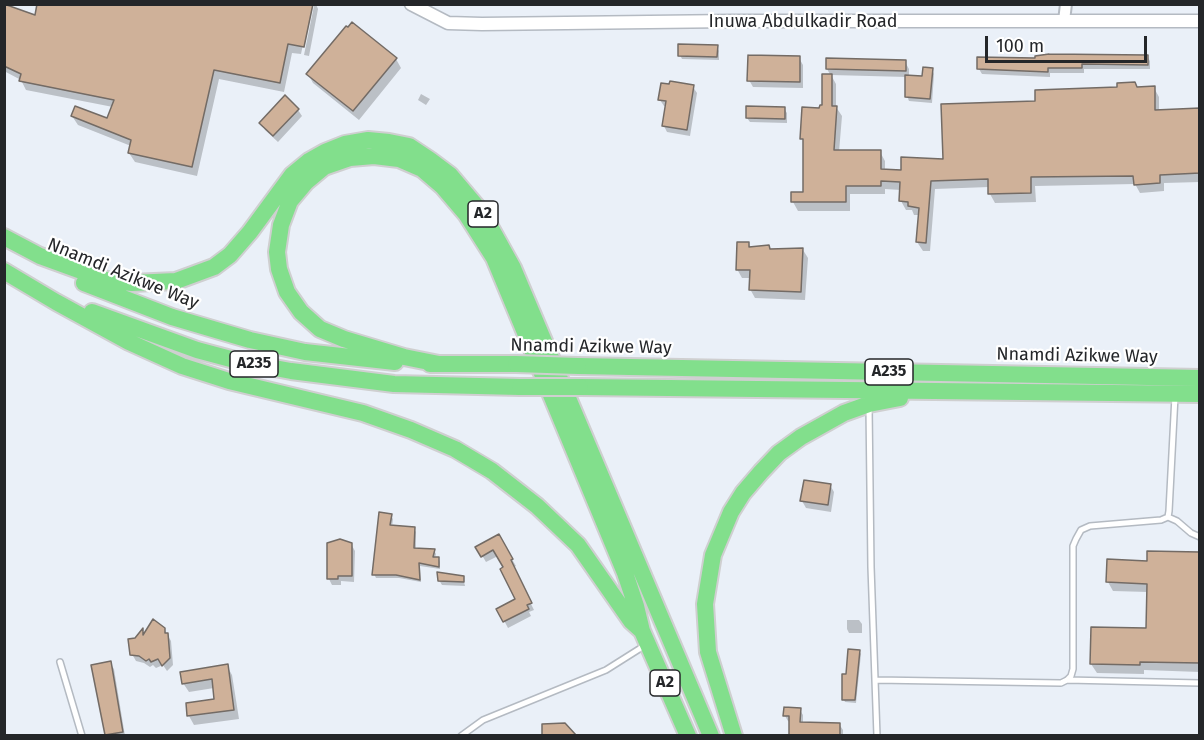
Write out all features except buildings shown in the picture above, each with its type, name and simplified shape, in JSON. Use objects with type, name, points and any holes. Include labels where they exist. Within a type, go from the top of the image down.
[{"type":"highway","name":"A2","points":[[4,239],[40,256],[106,280],[132,283],[176,281],[214,267],[230,255],[292,175],[325,152],[345,144],[368,140],[409,146],[430,160],[450,175],[483,214],[513,268],[711,735]]},
{"type":"highway","points":[[439,364],[387,352],[320,329],[301,312],[287,292],[279,269],[277,252],[281,225],[290,201],[306,182],[324,167],[358,157],[399,159],[422,169],[466,214],[494,258],[625,573],[645,637]]},
{"type":"highway","name":"Nnamdi Azikwe Way","points":[[4,239],[49,266],[88,285],[205,328],[305,352],[353,358],[439,364],[1200,378]]},
{"type":"highway","name":"Nnamdi Azikwe Way","points":[[4,270],[91,312],[197,350],[242,362],[394,384],[1200,394]]},
{"type":"highway","name":"A2","points":[[4,270],[129,342],[182,366],[229,381],[363,414],[411,430],[455,449],[492,471],[528,499],[578,545],[631,621],[645,637],[688,735]]},
{"type":"highway","points":[[734,735],[708,652],[706,630],[708,582],[713,555],[731,512],[743,493],[779,453],[818,426],[869,404],[930,391]]},
{"type":"street","name":"Inuwa Abdulkadir Road","points":[[411,4],[448,23],[482,24],[1200,21]]},
{"type":"street","points":[[1064,21],[1066,4]]},
{"type":"lane","points":[[1168,517],[1175,394]]},
{"type":"lane","points":[[869,404],[871,567],[877,735]]},
{"type":"lane","points":[[876,680],[1061,683],[1071,676],[1073,669],[1073,546],[1081,530],[1090,526],[1161,520],[1168,517],[1200,537]]},
{"type":"lane","points":[[461,735],[483,720],[606,670],[645,637]]},
{"type":"lane","points":[[60,662],[82,735]]},
{"type":"lane","points":[[1067,680],[1200,683]]}]
